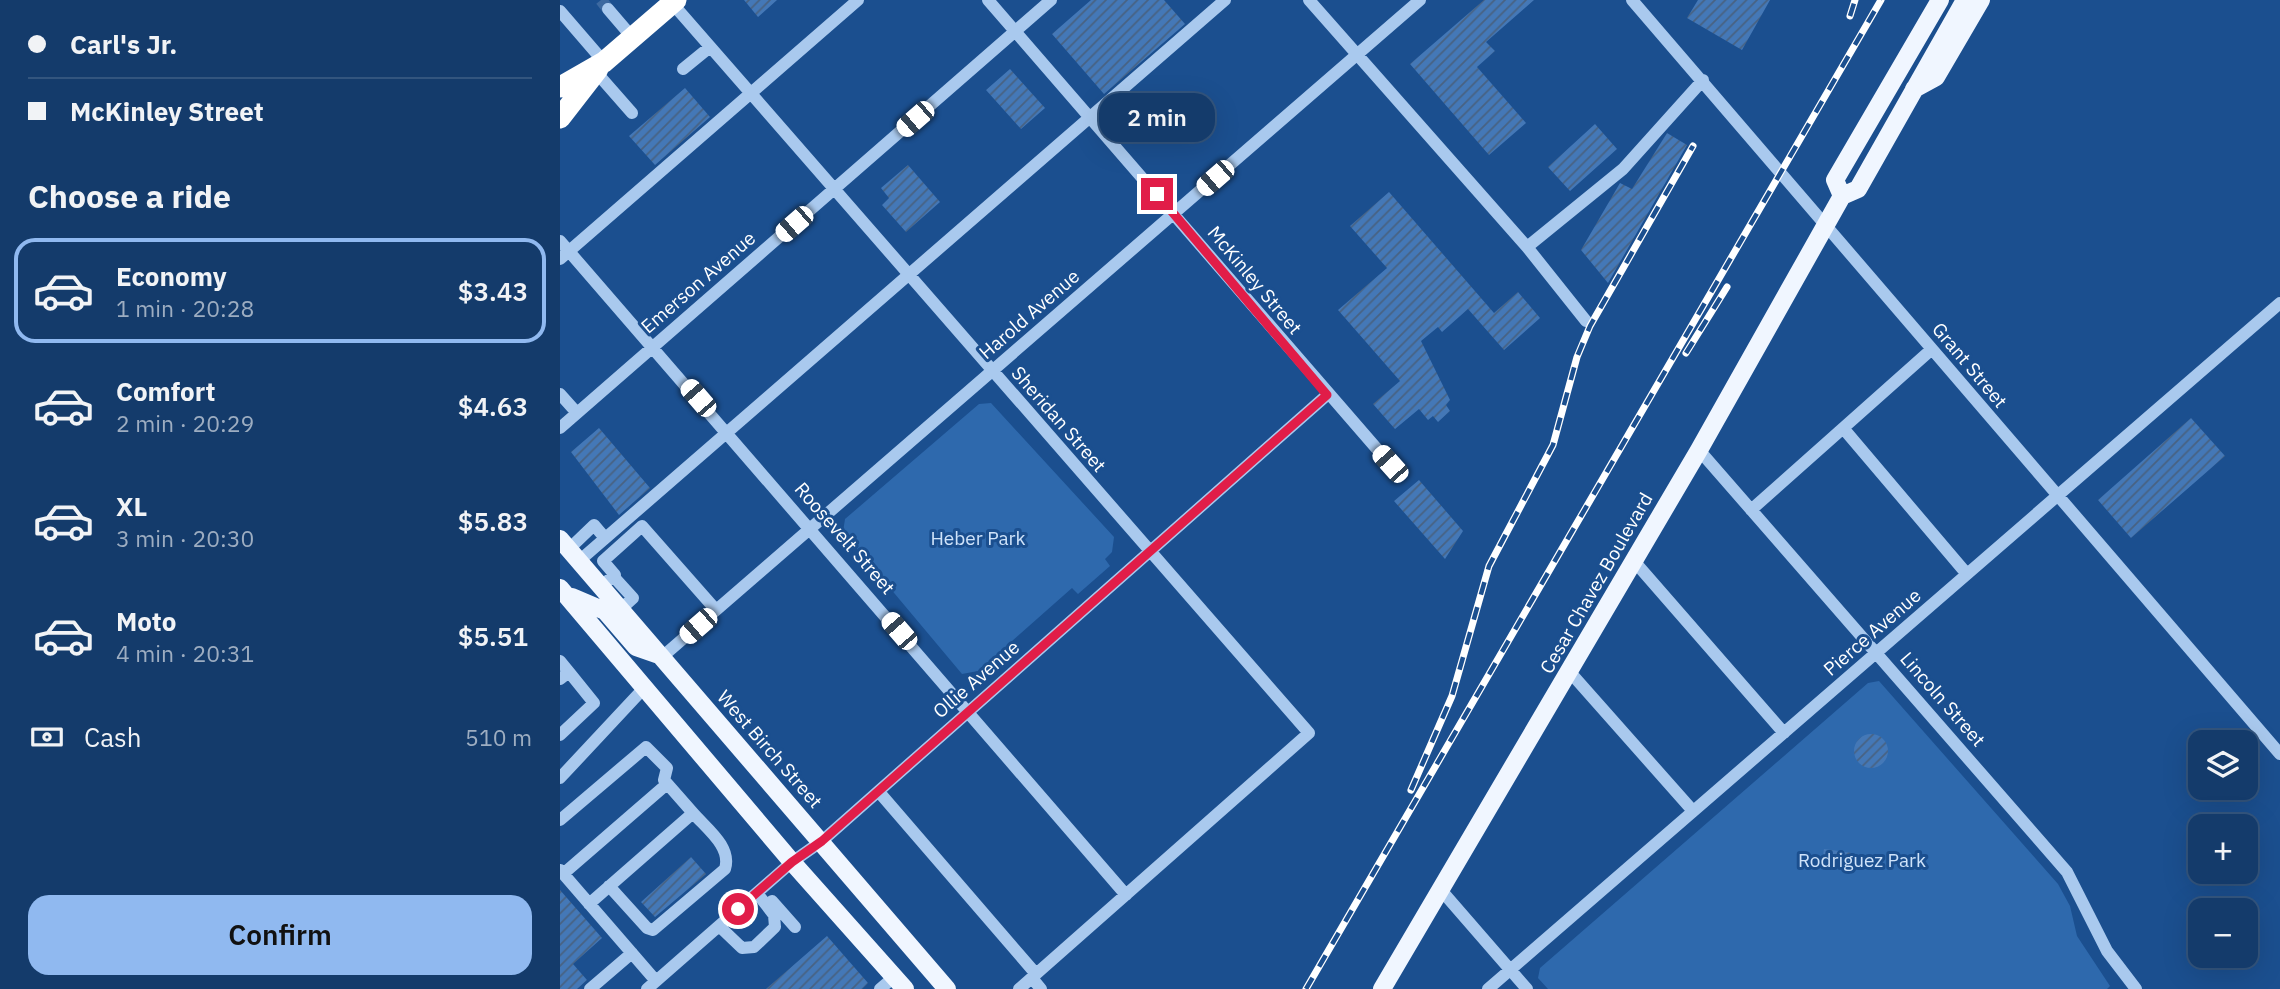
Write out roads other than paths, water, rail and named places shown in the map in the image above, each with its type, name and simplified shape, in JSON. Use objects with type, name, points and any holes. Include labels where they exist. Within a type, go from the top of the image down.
[{"type":"highway","points":[[560,118],[600,67],[668,3]]},
{"type":"highway","points":[[560,87],[600,67]]},
{"type":"main road","name":"Cesar Chavez Boulevard","points":[[1842,196],[1835,180],[1940,0]]},
{"type":"main road","name":"Cesar Chavez Boulevard","points":[[1382,989],[1699,450],[1842,196],[1858,189],[1965,0]]},
{"type":"main road","points":[[1914,89],[1936,77],[1980,0]]},
{"type":"main road","name":"West Birch Street","points":[[569,550],[607,581],[621,609],[947,989]]},
{"type":"main road","points":[[563,591],[605,611],[636,648],[662,657]]},
{"type":"main road","points":[[563,591],[792,862],[899,983]]},
{"type":"street","points":[[563,250],[858,0]]},
{"type":"street","name":"McKinley Street","points":[[989,0],[1327,395],[1390,464]]},
{"type":"street","name":"Emerson Avenue","points":[[560,428],[1051,0]]},
{"type":"street","points":[[569,550],[605,538],[1225,0]]},
{"type":"street","points":[[1308,0],[1527,247],[1586,321]]},
{"type":"street","name":"Harold Avenue","points":[[662,657],[1420,0]]},
{"type":"street","name":"Grant Street","points":[[1632,0],[2280,754]]},
{"type":"street","name":"Sheridan Street","points":[[668,3],[710,47],[1309,733],[1126,895]]},
{"type":"street","points":[[608,9],[632,37]]},
{"type":"street","points":[[560,11],[632,113]]},
{"type":"street","points":[[683,69],[710,47]]},
{"type":"street","points":[[1527,247],[1623,169],[1703,80]]},
{"type":"street","name":"Roosevelt Street","points":[[563,250],[653,347],[811,528],[1126,895]]},
{"type":"street","name":"Pierce Avenue","points":[[1488,989],[2280,303]]},
{"type":"street","points":[[1751,510],[1932,349]]},
{"type":"street","points":[[560,394],[577,413]]},
{"type":"street","name":"Ollie Avenue","points":[[652,986],[1151,553],[1327,395]]},
{"type":"street","points":[[1843,428],[1966,573]]},
{"type":"street","name":"Lincoln Street","points":[[1699,450],[2067,872],[2107,951],[2136,989]]},
{"type":"street","points":[[607,581],[603,561],[642,526],[716,610]]},
{"type":"street","points":[[1634,561],[1784,733]]},
{"type":"street","points":[[560,661],[565,676],[594,703],[560,735]]},
{"type":"street","points":[[1569,671],[1693,811]]},
{"type":"street","points":[[560,778],[645,687]]},
{"type":"street","points":[[560,820],[643,748],[650,749],[664,764],[667,784],[724,848],[728,859],[725,869],[653,930],[647,928],[610,886]]},
{"type":"street","points":[[652,986],[632,953],[562,872],[667,784]]},
{"type":"street","points":[[878,792],[1034,976],[1041,989]]},
{"type":"street","points":[[589,904],[693,813]]},
{"type":"street","points":[[1441,890],[1527,989]]},
{"type":"street","points":[[719,926],[742,948],[754,947],[775,927],[775,915],[759,891]]},
{"type":"street","points":[[759,891],[795,927]]},
{"type":"street","points":[[1019,989],[1126,895]]},
{"type":"street","points":[[590,989],[632,953]]},
{"type":"street","points":[[880,989],[899,983]]},
{"type":"tunnel","points":[[601,0],[608,9]]},
{"type":"railway","points":[[1850,16],[1855,0]]},
{"type":"railway","points":[[1306,989],[1881,0]]},
{"type":"railway","points":[[1411,790],[1452,696],[1489,566],[1553,445],[1577,357],[1590,326],[1693,146]]},
{"type":"railway","points":[[1686,353],[1727,287]]},
{"type":"park label","name":"Heber Park","points":[[978,538]]},
{"type":"park label","name":"Rodriguez Park","points":[[1862,860]]}]
